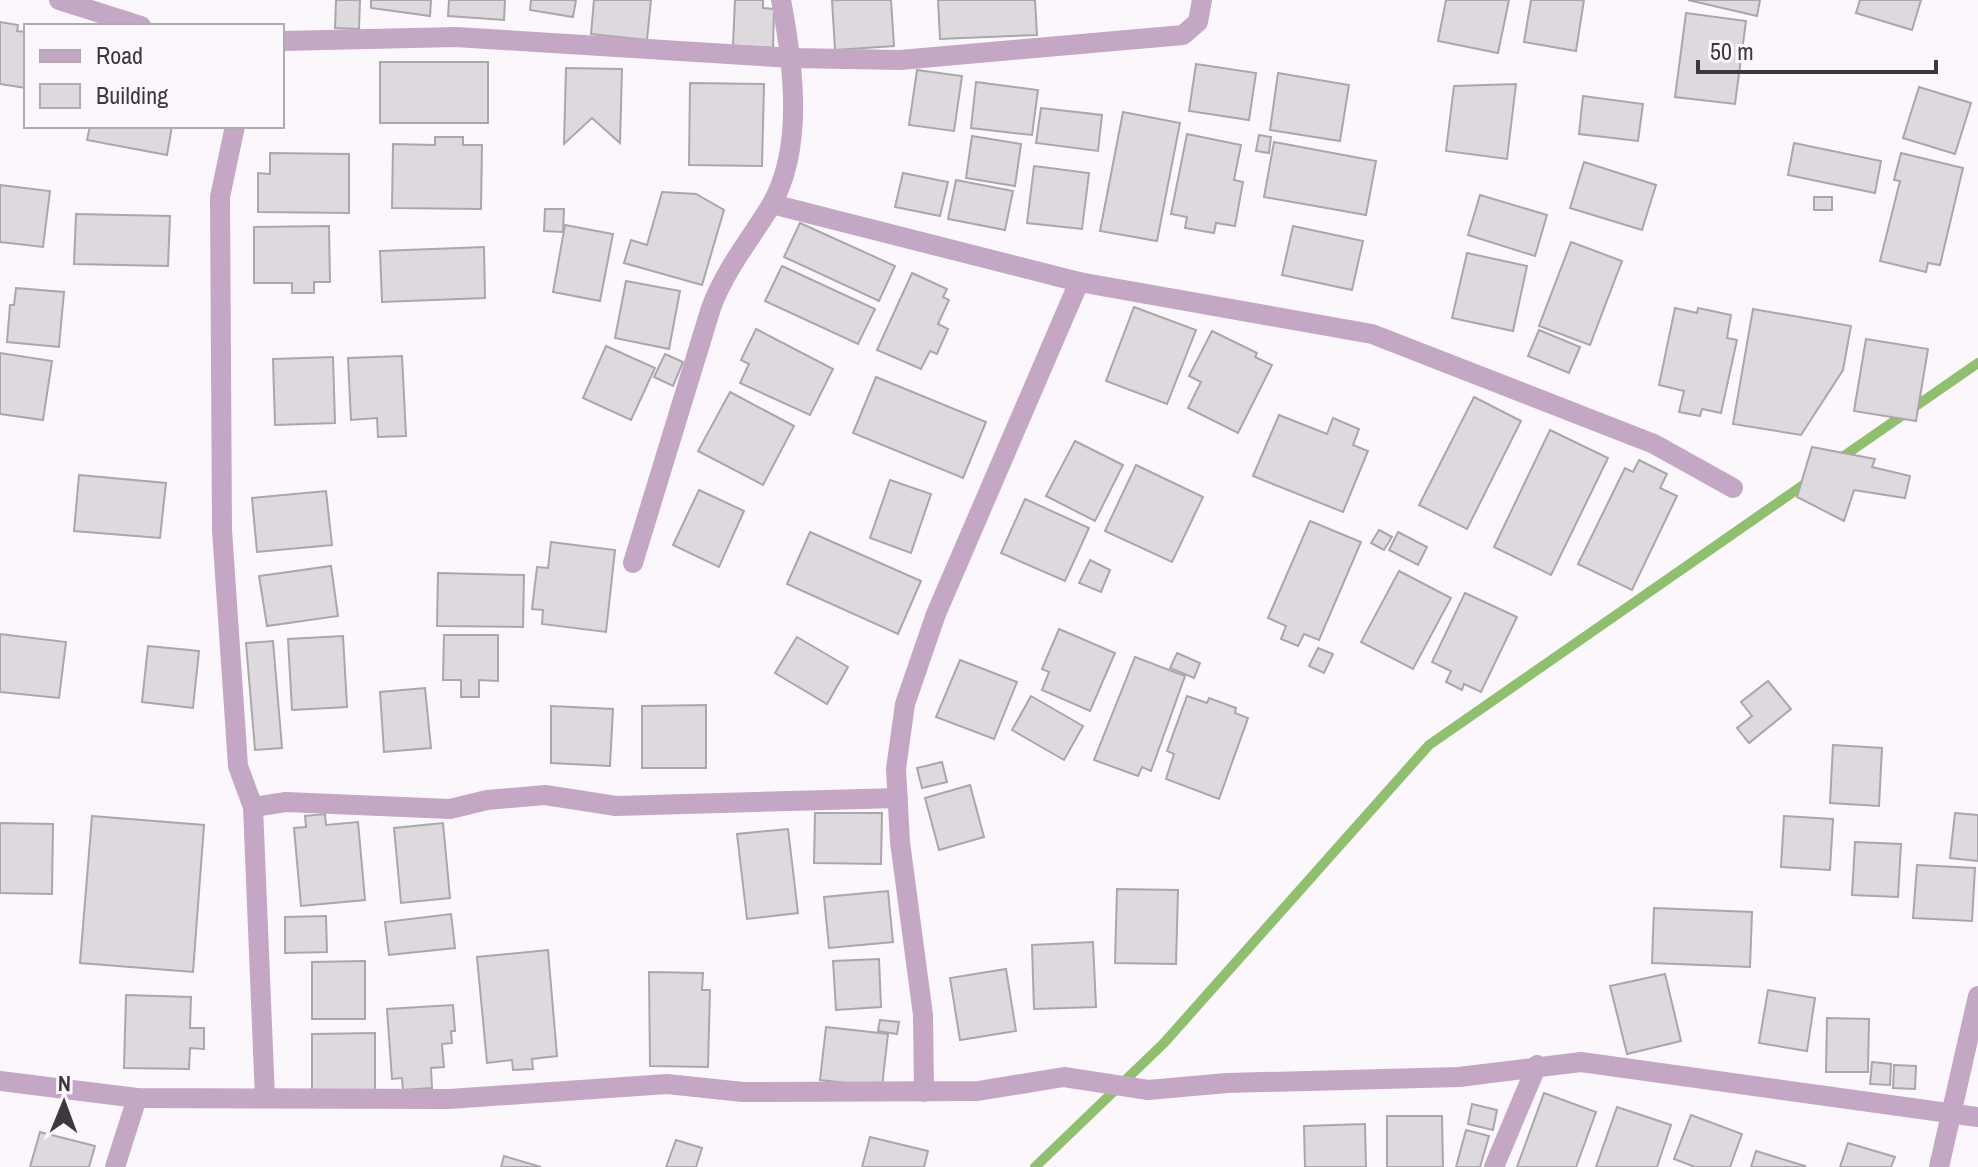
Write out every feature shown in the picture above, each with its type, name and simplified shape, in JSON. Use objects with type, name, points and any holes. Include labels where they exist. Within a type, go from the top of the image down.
[{"type":"street","points":[[59,0],[135,24]]},
{"type":"street","points":[[633,563],[723,276],[772,204],[793,138],[792,58],[781,0]]},
{"type":"street","points":[[284,41],[456,37],[792,58],[900,60],[1183,35],[1198,22],[1202,0]]},
{"type":"street","points":[[235,128],[220,197],[222,530],[238,766],[253,807],[265,1098]]},
{"type":"street","points":[[772,204],[1079,282],[1372,334],[1654,444],[1733,488]]},
{"type":"street","points":[[924,1092],[923,1015],[896,769],[905,704],[936,614],[1079,282]]},
{"type":"street","points":[[253,807],[286,802],[450,809],[487,800],[545,795],[616,806],[898,798]]},
{"type":"street","points":[[1939,1167],[1978,996]]},
{"type":"street","points":[[0,1081],[137,1098],[449,1099],[667,1084],[743,1092],[924,1092],[1003,1089],[1064,1077],[1148,1090],[1227,1083],[1459,1077],[1581,1062],[1978,1117]]},
{"type":"street","points":[[1494,1167],[1537,1065]]},
{"type":"street","points":[[115,1167],[137,1098]]},
{"type":"building","points":[[336,0],[360,0],[359,29],[335,28]]},
{"type":"building","points":[[371,0],[431,0],[430,16],[371,8]]},
{"type":"building","points":[[449,0],[505,0],[504,20],[448,16]]},
{"type":"building","points":[[531,0],[576,0],[573,17],[530,10]]},
{"type":"building","points":[[594,0],[651,0],[647,40],[591,34]]},
{"type":"building","points":[[735,0],[763,0],[763,8],[774,9],[773,48],[733,46]]},
{"type":"building","points":[[832,0],[891,0],[894,46],[835,50]]},
{"type":"building","points":[[938,0],[1035,0],[1037,35],[940,39]]},
{"type":"building","points":[[1446,0],[1509,0],[1498,53],[1438,41]]},
{"type":"building","points":[[1531,0],[1584,0],[1576,51],[1524,42]]},
{"type":"building","points":[[1688,0],[1760,0],[1757,16]]},
{"type":"building","points":[[1860,0],[1921,0],[1912,30],[1856,13]]},
{"type":"building","points":[[1686,13],[1746,21],[1735,104],[1675,97]]},
{"type":"building","points":[[0,22],[18,25],[17,31],[24,32],[24,88],[0,84]]},
{"type":"building","points":[[380,62],[488,62],[488,123],[380,123]]},
{"type":"building","points":[[1196,64],[1256,73],[1249,120],[1189,111]]},
{"type":"building","points":[[566,68],[622,69],[620,143],[592,118],[564,144]]},
{"type":"building","points":[[917,70],[962,76],[954,131],[909,125]]},
{"type":"building","points":[[1278,73],[1349,85],[1340,141],[1270,130]]},
{"type":"building","points":[[976,82],[1038,90],[1032,135],[971,128]]},
{"type":"building","points":[[690,83],[764,84],[762,166],[689,165]]},
{"type":"building","points":[[1516,84],[1507,159],[1446,151],[1454,86]]},
{"type":"building","points":[[1919,87],[1971,103],[1955,154],[1903,138]]},
{"type":"building","points":[[1583,96],[1643,104],[1638,141],[1579,134]]},
{"type":"building","points":[[1041,108],[1102,115],[1098,151],[1036,143]]},
{"type":"building","points":[[1123,112],[1180,123],[1157,241],[1100,231]]},
{"type":"building","points":[[90,128],[172,128],[167,155],[87,140]]},
{"type":"building","points":[[1187,134],[1241,145],[1234,180],[1243,182],[1235,226],[1216,223],[1214,233],[1185,228],[1187,217],[1171,214]]},
{"type":"building","points":[[1259,135],[1271,137],[1269,153],[1256,151]]},
{"type":"building","points":[[972,136],[1021,144],[1015,186],[966,178]]},
{"type":"building","points":[[435,137],[463,137],[463,145],[482,145],[481,209],[392,208],[393,144],[435,145]]},
{"type":"building","points":[[1274,142],[1376,161],[1366,215],[1264,197]]},
{"type":"building","points":[[1794,143],[1881,161],[1875,193],[1788,175]]},
{"type":"building","points":[[270,153],[349,154],[349,213],[258,212],[258,173],[270,174]]},
{"type":"building","points":[[1901,153],[1963,168],[1940,265],[1928,263],[1926,272],[1880,261],[1900,181],[1894,180]]},
{"type":"building","points":[[1584,162],[1656,185],[1642,230],[1570,208]]},
{"type":"building","points":[[1034,166],[1089,173],[1082,229],[1027,223]]},
{"type":"building","points":[[903,173],[948,182],[940,216],[895,207]]},
{"type":"building","points":[[956,180],[1013,191],[1005,230],[948,219]]},
{"type":"building","points":[[0,185],[50,191],[43,247],[0,242]]},
{"type":"building","points":[[662,192],[696,194],[724,210],[702,285],[624,263],[631,240],[647,245]]},
{"type":"building","points":[[1480,195],[1547,215],[1535,256],[1468,235]]},
{"type":"building","points":[[1814,197],[1832,197],[1832,210],[1814,210]]},
{"type":"building","points":[[545,209],[564,209],[563,232],[544,231]]},
{"type":"building","points":[[76,214],[170,216],[168,266],[74,264]]},
{"type":"building","points":[[800,223],[895,266],[879,301],[784,257]]},
{"type":"building","points":[[565,225],[613,234],[600,301],[553,292]]},
{"type":"building","points":[[329,226],[330,282],[314,282],[314,293],[292,293],[292,283],[254,283],[254,227]]},
{"type":"building","points":[[1293,226],[1363,241],[1352,290],[1282,275]]},
{"type":"building","points":[[1571,242],[1622,261],[1590,345],[1539,326]]},
{"type":"building","points":[[484,247],[485,298],[382,302],[380,251]]},
{"type":"building","points":[[1467,253],[1527,266],[1513,331],[1452,318]]},
{"type":"building","points":[[782,266],[875,309],[858,344],[765,301]]},
{"type":"building","points":[[912,273],[947,289],[943,297],[949,300],[938,324],[948,329],[937,354],[930,351],[921,369],[877,350]]},
{"type":"building","points":[[626,281],[680,291],[669,349],[615,338]]},
{"type":"building","points":[[16,288],[64,292],[59,347],[7,342],[10,305],[14,305]]},
{"type":"building","points":[[1134,307],[1196,330],[1167,404],[1106,381]]},
{"type":"building","points":[[1675,308],[1697,313],[1698,308],[1731,315],[1727,338],[1737,340],[1721,413],[1702,409],[1700,416],[1679,412],[1684,391],[1659,385]]},
{"type":"building","points":[[1753,309],[1851,326],[1843,370],[1801,435],[1733,424]]},
{"type":"building","points":[[756,329],[833,369],[810,415],[740,383],[749,364],[741,360]]},
{"type":"building","points":[[1539,330],[1580,347],[1569,373],[1528,356]]},
{"type":"building","points":[[1212,331],[1257,353],[1255,357],[1272,365],[1238,433],[1188,408],[1201,382],[1189,376]]},
{"type":"building","points":[[1866,339],[1928,349],[1916,421],[1854,411]]},
{"type":"building","points":[[606,346],[655,368],[631,420],[583,398]]},
{"type":"building","points":[[0,353],[52,361],[43,420],[0,414]]},
{"type":"building","points":[[665,354],[683,362],[673,386],[654,377]]},
{"type":"building","points":[[402,356],[406,436],[378,437],[377,418],[351,420],[348,358]]},
{"type":"building","points":[[333,357],[335,423],[275,425],[273,359]]},
{"type":"building","points":[[876,377],[986,422],[963,478],[853,433]]},
{"type":"building","points":[[730,392],[794,426],[763,485],[698,451]]},
{"type":"building","points":[[1474,397],[1521,421],[1467,529],[1419,505]]},
{"type":"building","points":[[1279,415],[1327,434],[1333,418],[1359,429],[1353,445],[1368,451],[1343,512],[1253,476]]},
{"type":"building","points":[[1550,430],[1608,458],[1551,575],[1494,547]]},
{"type":"building","points":[[1075,441],[1123,465],[1095,521],[1046,496]]},
{"type":"building","points":[[1812,447],[1875,459],[1872,467],[1910,476],[1905,498],[1854,490],[1844,521],[1797,497]]},
{"type":"building","points":[[1639,460],[1667,474],[1660,488],[1677,496],[1632,590],[1578,564],[1625,468],[1633,472]]},
{"type":"building","points":[[1136,465],[1203,497],[1172,562],[1105,531]]},
{"type":"building","points":[[79,475],[166,483],[160,538],[74,531]]},
{"type":"building","points":[[890,480],[931,494],[911,553],[870,538]]},
{"type":"building","points":[[699,490],[744,511],[719,567],[673,545]]},
{"type":"building","points":[[326,491],[332,545],[257,552],[252,498]]},
{"type":"building","points":[[1025,499],[1089,528],[1065,581],[1001,553]]},
{"type":"building","points":[[1310,521],[1361,542],[1319,640],[1304,634],[1298,646],[1281,639],[1286,626],[1268,618]]},
{"type":"building","points":[[1379,530],[1392,537],[1384,550],[1371,543]]},
{"type":"building","points":[[810,532],[921,581],[898,634],[787,584]]},
{"type":"building","points":[[1398,532],[1427,547],[1418,565],[1389,550]]},
{"type":"building","points":[[551,542],[615,550],[606,632],[542,624],[543,610],[532,609],[537,567],[548,568]]},
{"type":"building","points":[[1090,560],[1110,570],[1101,592],[1079,583]]},
{"type":"building","points":[[331,566],[338,616],[267,626],[259,576]]},
{"type":"building","points":[[1399,571],[1451,598],[1413,669],[1361,642]]},
{"type":"building","points":[[438,573],[524,575],[523,627],[437,626]]},
{"type":"building","points":[[1465,593],[1517,617],[1481,692],[1464,684],[1462,690],[1446,682],[1451,671],[1432,662]]},
{"type":"building","points":[[1059,629],[1115,653],[1090,711],[1042,690],[1049,672],[1042,669]]},
{"type":"building","points":[[0,634],[66,642],[59,698],[0,692]]},
{"type":"building","points":[[444,635],[498,635],[498,681],[479,680],[479,697],[461,697],[461,680],[443,680]]},
{"type":"building","points":[[343,636],[347,707],[292,710],[288,639]]},
{"type":"building","points":[[797,637],[848,667],[827,704],[775,673]]},
{"type":"building","points":[[273,641],[282,748],[255,750],[246,643]]},
{"type":"building","points":[[148,646],[199,651],[193,708],[142,702]]},
{"type":"building","points":[[1318,648],[1333,654],[1324,673],[1309,666]]},
{"type":"building","points":[[1177,653],[1200,663],[1194,678],[1170,668]]},
{"type":"building","points":[[1135,657],[1185,676],[1151,771],[1142,767],[1138,776],[1094,760]]},
{"type":"building","points":[[960,660],[1017,682],[994,739],[936,717]]},
{"type":"building","points":[[1768,681],[1791,709],[1749,743],[1737,728],[1752,716],[1741,702]]},
{"type":"building","points":[[425,688],[431,748],[384,752],[380,692]]},
{"type":"building","points":[[1031,696],[1083,726],[1064,760],[1012,730]]},
{"type":"building","points":[[1187,696],[1207,703],[1209,698],[1236,708],[1235,713],[1248,718],[1219,799],[1166,779],[1174,754],[1167,751]]},
{"type":"building","points":[[706,705],[706,768],[642,768],[642,706]]},
{"type":"building","points":[[551,706],[613,709],[610,766],[551,763]]},
{"type":"building","points":[[1833,745],[1882,748],[1879,806],[1830,803]]},
{"type":"building","points":[[942,762],[947,782],[922,788],[917,768]]},
{"type":"building","points":[[970,785],[984,837],[939,850],[925,798]]},
{"type":"building","points":[[815,813],[882,813],[881,864],[814,863]]},
{"type":"building","points":[[1955,813],[1978,815],[1978,861],[1950,858]]},
{"type":"building","points":[[325,814],[326,825],[358,822],[365,900],[301,906],[294,828],[306,827],[305,816]]},
{"type":"building","points":[[92,816],[204,825],[193,972],[80,963]]},
{"type":"building","points":[[1784,816],[1833,819],[1830,870],[1781,867]]},
{"type":"building","points":[[0,823],[53,824],[52,894],[0,893]]},
{"type":"building","points":[[443,823],[450,898],[401,903],[394,828]]},
{"type":"building","points":[[788,829],[798,913],[747,919],[737,834]]},
{"type":"building","points":[[1855,842],[1901,844],[1898,897],[1852,895]]},
{"type":"building","points":[[1917,865],[1975,868],[1972,921],[1913,918]]},
{"type":"building","points":[[1117,889],[1178,890],[1176,964],[1115,963]]},
{"type":"building","points":[[888,891],[893,942],[829,948],[824,897]]},
{"type":"building","points":[[1654,908],[1752,912],[1750,967],[1652,963]]},
{"type":"building","points":[[451,914],[455,948],[389,955],[385,922]]},
{"type":"building","points":[[326,916],[327,952],[285,953],[285,917]]},
{"type":"building","points":[[1093,942],[1096,1007],[1034,1009],[1032,945]]},
{"type":"building","points":[[548,950],[557,1056],[532,1059],[533,1069],[513,1070],[512,1060],[487,1063],[477,957]]},
{"type":"building","points":[[879,959],[881,1007],[836,1010],[833,961]]},
{"type":"building","points":[[365,961],[365,1019],[312,1019],[312,962]]},
{"type":"building","points":[[1006,969],[1016,1031],[960,1040],[950,978]]},
{"type":"building","points":[[649,972],[703,973],[702,990],[710,990],[708,1067],[650,1066]]},
{"type":"building","points":[[1665,974],[1681,1041],[1627,1054],[1610,986]]},
{"type":"building","points":[[1768,990],[1815,998],[1807,1051],[1759,1043]]},
{"type":"building","points":[[126,995],[191,997],[190,1028],[204,1028],[204,1049],[190,1048],[189,1069],[124,1068]]},
{"type":"building","points":[[453,1005],[455,1031],[451,1031],[452,1043],[442,1044],[444,1067],[431,1068],[432,1088],[403,1090],[402,1078],[392,1079],[387,1009]]},
{"type":"building","points":[[1827,1018],[1869,1019],[1868,1072],[1826,1072]]},
{"type":"building","points":[[880,1020],[899,1022],[897,1034],[878,1031]]},
{"type":"building","points":[[826,1027],[888,1034],[882,1087],[820,1080]]},
{"type":"building","points":[[375,1033],[375,1091],[312,1091],[312,1034]]},
{"type":"building","points":[[1872,1062],[1891,1064],[1890,1085],[1870,1084]]},
{"type":"building","points":[[1894,1065],[1916,1066],[1915,1089],[1893,1088]]},
{"type":"building","points":[[1544,1093],[1596,1112],[1576,1167],[1517,1167]]},
{"type":"building","points":[[1472,1104],[1497,1110],[1493,1130],[1468,1124]]},
{"type":"building","points":[[1617,1107],[1671,1125],[1657,1167],[1596,1167]]},
{"type":"building","points":[[1691,1115],[1742,1134],[1730,1167],[1695,1167],[1674,1159]]},
{"type":"building","points":[[1387,1116],[1442,1116],[1443,1167],[1387,1167]]},
{"type":"building","points":[[1365,1124],[1366,1167],[1305,1167],[1304,1126]]},
{"type":"building","points":[[1466,1130],[1489,1136],[1480,1167],[1456,1167]]},
{"type":"building","points":[[40,1132],[95,1146],[89,1167],[30,1167]]},
{"type":"building","points":[[870,1137],[928,1151],[924,1167],[862,1167]]},
{"type":"building","points":[[676,1140],[702,1148],[696,1167],[666,1167]]},
{"type":"building","points":[[1848,1143],[1895,1157],[1891,1167],[1840,1167]]},
{"type":"building","points":[[1756,1151],[1805,1166],[1751,1167]]},
{"type":"building","points":[[504,1156],[541,1167],[501,1167]]},
{"type":"waterway","points":[[1838,460],[1978,363]]},
{"type":"waterway","points":[[1035,1167],[1164,1043],[1429,745],[1809,481]]}]
